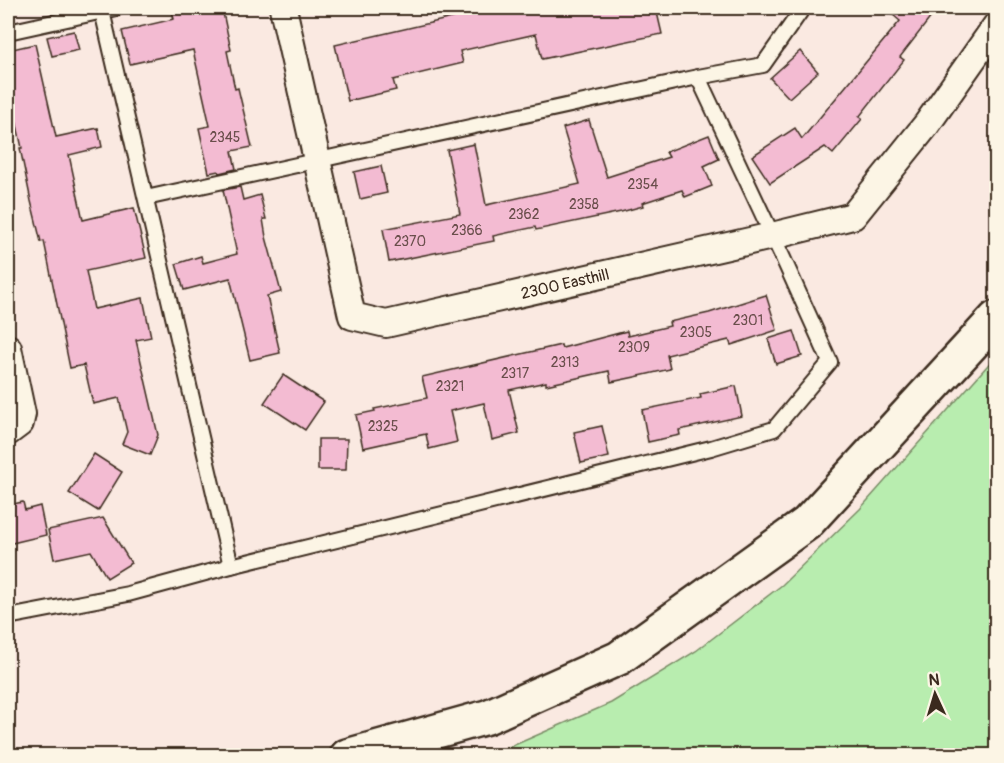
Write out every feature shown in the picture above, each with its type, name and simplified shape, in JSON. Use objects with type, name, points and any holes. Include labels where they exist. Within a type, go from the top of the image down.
[{"type":"highway","points":[[346,756],[487,717],[619,658],[807,523],[996,318]]},
{"type":"street","name":"2300 Easthill","points":[[282,8],[352,316],[386,324],[853,216],[927,124],[996,26]]},
{"type":"street","points":[[8,348],[22,414],[20,423],[8,432]]},
{"type":"lane","points":[[8,32],[117,8]]},
{"type":"lane","points":[[146,198],[698,77],[763,65],[803,8]]},
{"type":"lane","points":[[102,11],[231,566]]},
{"type":"lane","points":[[8,617],[128,594],[231,566],[711,448],[774,429],[830,362],[698,77]]},
{"type":"green space","points":[[996,356],[996,755],[485,755],[503,750],[611,703],[696,651],[782,585],[860,509]]},
{"type":"building","points":[[195,8],[222,8],[231,50],[227,51],[235,89],[238,88],[252,147],[232,151],[236,169],[219,173],[218,171],[209,173],[199,128],[210,126],[193,50],[130,64],[122,31],[174,19],[172,12]]},
{"type":"building","points":[[495,8],[656,8],[662,34],[542,59],[536,34],[460,51],[463,63],[393,80],[396,90],[348,101],[335,45]]},
{"type":"building","points":[[885,8],[938,8],[900,57],[904,60],[859,117],[862,119],[833,154],[825,147],[770,183],[752,156],[795,128],[802,139],[900,21]]},
{"type":"building","points":[[74,31],[79,50],[52,56],[47,37]]},
{"type":"building","points":[[35,44],[56,137],[98,128],[102,147],[69,155],[83,220],[134,208],[146,258],[86,271],[94,309],[143,298],[151,337],[136,340],[158,435],[150,455],[122,444],[127,432],[119,398],[93,404],[84,365],[70,368],[44,241],[41,242],[31,201],[8,84],[8,50]]},
{"type":"building","points":[[800,51],[818,72],[789,98],[770,78]]},
{"type":"building","points":[[589,120],[607,177],[669,157],[666,152],[709,135],[719,159],[704,166],[712,186],[685,197],[682,190],[642,203],[643,206],[621,212],[536,230],[535,227],[493,236],[494,241],[389,262],[383,229],[460,214],[447,150],[474,144],[486,205],[580,184],[563,128]]},
{"type":"building","points":[[381,166],[387,193],[360,199],[354,172]]},
{"type":"building","points":[[240,187],[243,200],[260,195],[266,219],[263,219],[266,237],[281,292],[267,296],[280,353],[250,360],[230,278],[184,290],[176,264],[201,256],[203,263],[237,254],[223,190]]},
{"type":"building","points":[[766,295],[777,330],[731,345],[729,340],[667,355],[670,369],[635,377],[611,382],[609,371],[546,385],[546,382],[509,390],[519,433],[492,440],[484,403],[450,411],[457,442],[429,449],[426,434],[363,448],[356,415],[427,398],[422,377],[561,345],[562,348],[627,331],[628,336],[670,326],[669,322],[709,313]]},
{"type":"building","points":[[794,331],[802,356],[776,364],[768,339]]},
{"type":"building","points":[[283,375],[324,402],[305,430],[264,403]]},
{"type":"building","points":[[736,386],[742,416],[679,430],[680,435],[648,442],[642,410],[701,398],[700,394]]},
{"type":"building","points":[[602,426],[609,457],[581,463],[574,432]]},
{"type":"building","points":[[318,439],[347,439],[346,470],[318,470]]},
{"type":"building","points":[[94,454],[122,472],[98,511],[69,493]]},
{"type":"building","points":[[23,502],[25,510],[40,506],[46,535],[8,544],[8,505]]},
{"type":"building","points":[[103,518],[131,563],[107,578],[91,551],[54,559],[48,530]]}]
